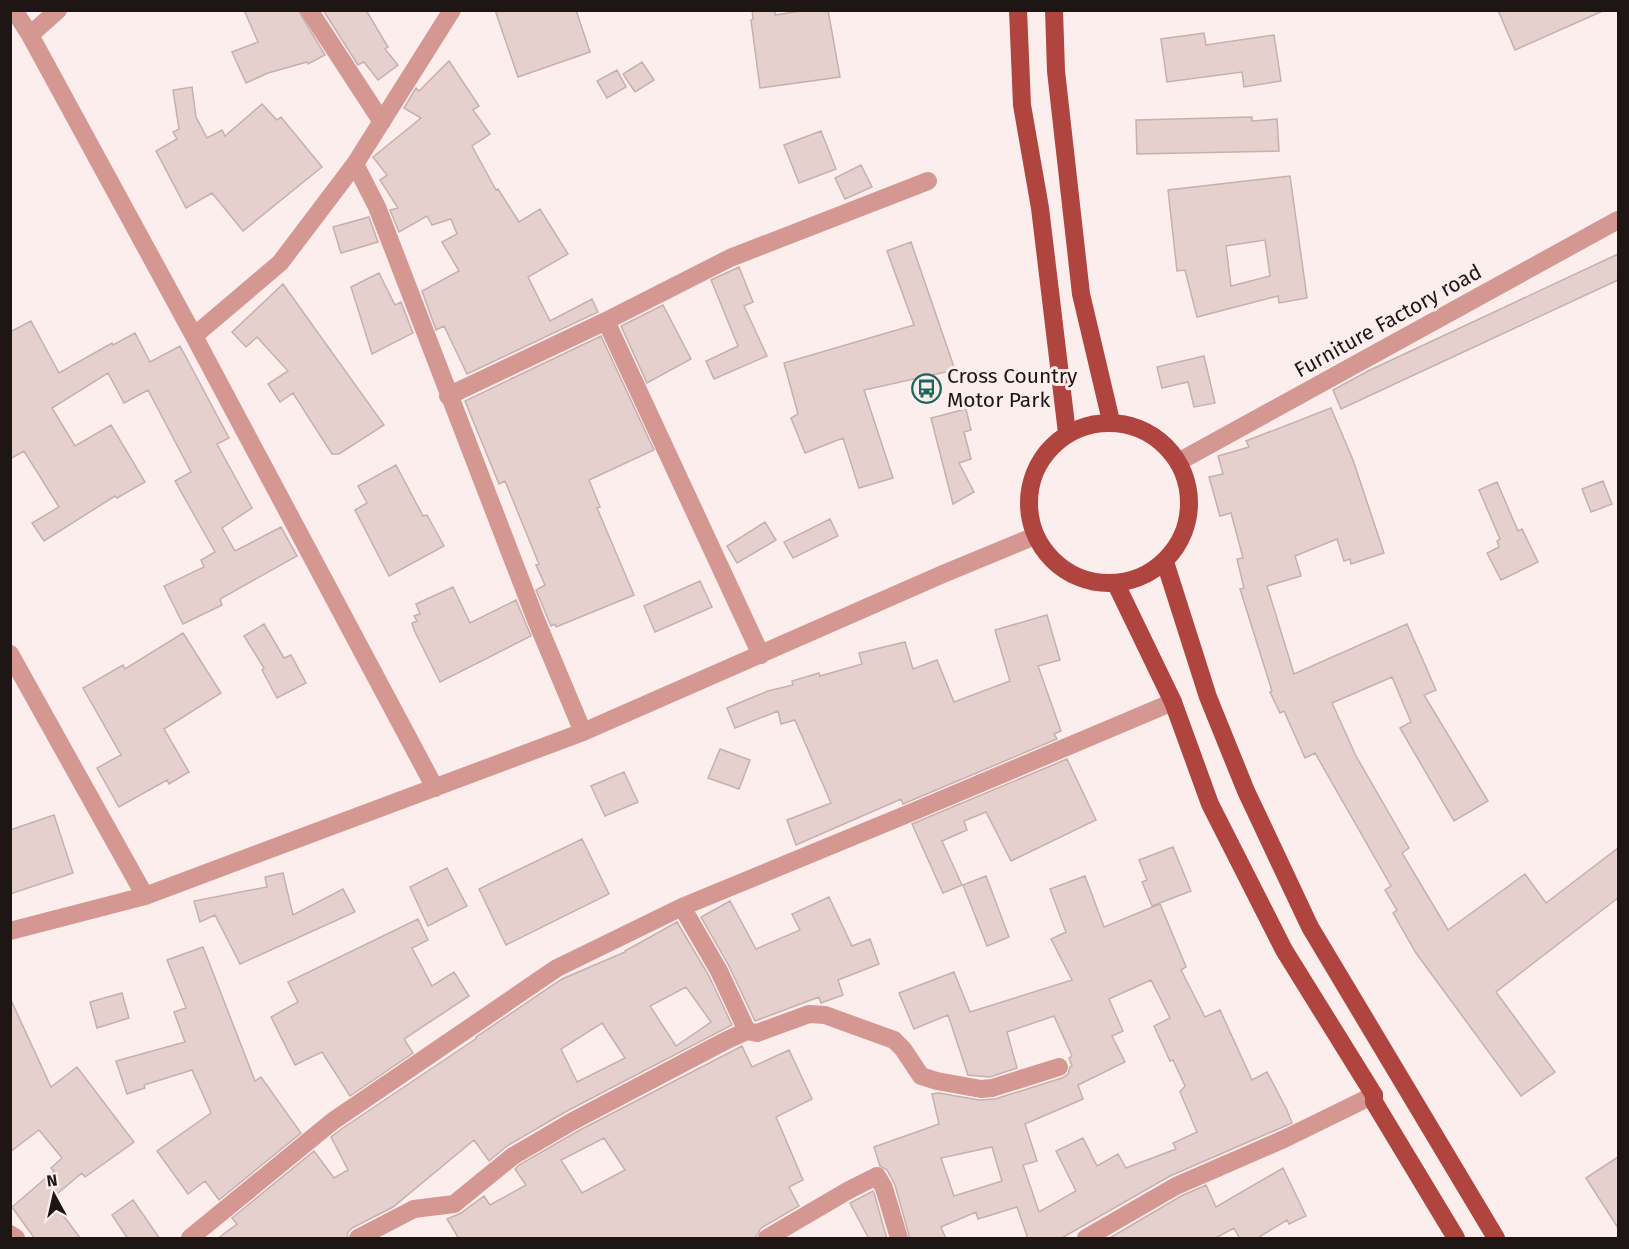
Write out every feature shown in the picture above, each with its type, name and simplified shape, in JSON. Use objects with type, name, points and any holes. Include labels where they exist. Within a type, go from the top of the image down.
[{"type":"main road","points":[[1018,10],[1022,105],[1040,208],[1067,434]]},
{"type":"main road","points":[[1054,10],[1056,71],[1081,294],[1111,421]]},
{"type":"main road","points":[[1111,421],[1151,432],[1180,461],[1190,514],[1165,562],[1142,577],[1116,584],[1083,580],[1055,563],[1035,536],[1028,498],[1039,461],[1067,434],[1088,424],[1111,421]]},
{"type":"main road","points":[[1165,562],[1208,697],[1246,791],[1310,927],[1496,1239]]},
{"type":"main road","points":[[1116,584],[1173,702],[1210,804],[1284,950],[1374,1095],[1374,1101],[1456,1239]]},
{"type":"street","points":[[14,10],[30,35],[194,336],[435,789]]},
{"type":"street","points":[[30,35],[58,10]]},
{"type":"street","points":[[309,10],[382,122]]},
{"type":"street","points":[[194,336],[280,263],[355,164],[452,10]]},
{"type":"street","points":[[355,164],[376,207],[536,620],[584,732]]},
{"type":"street","points":[[448,396],[606,321],[730,258],[928,182]]},
{"type":"street","name":"Furniture Factory road","points":[[1180,461],[1618,220]]},
{"type":"street","points":[[606,321],[760,655]]},
{"type":"street","points":[[10,932],[145,896],[584,732],[1035,536]]},
{"type":"street","points":[[10,654],[145,896]]},
{"type":"street","points":[[200,1235],[333,1121],[557,968],[682,907],[1173,702]]},
{"type":"street","points":[[682,907],[720,970],[747,1031]]},
{"type":"street","points":[[358,1239],[414,1209],[454,1204],[513,1155],[573,1121],[747,1031],[757,1033],[809,1014],[825,1015],[894,1040],[903,1048],[921,1076],[937,1081],[981,1089],[992,1088],[1059,1067]]},
{"type":"street","points":[[1086,1239],[1176,1186],[1284,1139],[1374,1095]]},
{"type":"street","points":[[767,1239],[877,1176],[884,1188],[899,1239]]},
{"type":"street","points":[[10,1234],[16,1239]]},
{"type":"building","points":[[244,10],[298,10],[325,55],[308,64],[307,62],[268,73],[246,83],[232,52],[258,42]]},
{"type":"building","points":[[323,10],[366,10],[388,47],[385,49],[398,65],[378,80],[364,62],[358,65]]},
{"type":"building","points":[[495,10],[576,10],[590,52],[518,77]]},
{"type":"building","points":[[752,10],[775,10],[775,15],[807,10],[828,10],[840,77],[760,88],[751,20],[753,19]]},
{"type":"building","points":[[1498,10],[1605,10],[1515,50]]},
{"type":"building","points":[[1204,33],[1206,45],[1274,35],[1281,81],[1244,87],[1242,72],[1167,82],[1161,39]]},
{"type":"building","points":[[449,61],[479,106],[473,110],[490,134],[472,146],[496,190],[498,189],[519,222],[540,209],[568,254],[528,277],[550,321],[592,299],[598,312],[467,374],[444,326],[436,330],[422,291],[459,271],[442,242],[457,234],[451,219],[432,225],[427,216],[399,232],[390,210],[398,208],[380,180],[387,175],[373,157],[421,118],[404,108],[416,88],[419,91]]},
{"type":"building","points":[[642,62],[654,80],[635,92],[623,74]]},
{"type":"building","points":[[617,70],[626,87],[607,98],[597,81]]},
{"type":"building","points":[[192,87],[196,117],[207,138],[222,130],[225,136],[262,104],[277,120],[281,117],[322,167],[243,231],[212,193],[186,208],[156,151],[177,139],[173,132],[179,129],[173,90]]},
{"type":"building","points":[[1252,117],[1252,121],[1277,119],[1279,151],[1137,154],[1136,120]]},
{"type":"building","points":[[821,131],[836,169],[799,183],[784,145]]},
{"type":"building","points":[[861,165],[872,187],[845,199],[835,178]]},
{"type":"building","points":[[1290,176],[1307,298],[1279,303],[1278,296],[1197,317],[1185,270],[1177,271],[1168,190]],"holes":[[[1265,240],[1270,276],[1231,286],[1226,246]]]},
{"type":"building","points":[[369,217],[378,242],[341,253],[333,227]]},
{"type":"building","points":[[911,242],[955,370],[864,390],[893,478],[859,488],[843,438],[805,453],[791,418],[798,414],[784,363],[914,325],[887,251]]},
{"type":"building","points":[[1618,254],[1618,280],[1341,409],[1333,390],[1368,371]]},
{"type":"building","points":[[739,267],[753,302],[744,306],[767,356],[714,379],[706,361],[738,346],[711,280]]},
{"type":"building","points":[[379,273],[395,305],[401,302],[413,333],[372,354],[351,287]]},
{"type":"building","points":[[283,284],[384,425],[339,454],[332,454],[293,393],[280,402],[268,384],[288,371],[257,337],[246,347],[232,332]]},
{"type":"building","points":[[663,305],[691,359],[647,383],[621,326]]},
{"type":"building","points":[[31,321],[59,373],[112,343],[113,345],[135,333],[150,362],[180,346],[229,438],[217,444],[252,508],[222,528],[235,551],[281,527],[297,556],[220,599],[222,605],[183,624],[164,586],[204,567],[201,560],[215,552],[175,481],[191,472],[148,390],[124,403],[108,373],[52,408],[75,446],[111,425],[145,482],[117,498],[115,496],[44,541],[32,523],[59,507],[24,451],[10,459],[10,332]]},
{"type":"building","points":[[601,336],[654,450],[589,480],[600,507],[597,508],[634,595],[556,627],[555,624],[551,626],[536,590],[545,585],[536,565],[539,564],[505,481],[499,484],[465,401]]},
{"type":"building","points":[[1204,356],[1215,403],[1194,407],[1188,382],[1162,388],[1157,367]]},
{"type":"building","points":[[1331,408],[1353,460],[1384,553],[1351,564],[1350,559],[1344,561],[1337,539],[1295,556],[1301,576],[1267,586],[1294,674],[1407,624],[1436,690],[1424,695],[1488,801],[1454,821],[1400,728],[1411,722],[1392,677],[1332,703],[1356,756],[1409,848],[1402,853],[1448,930],[1525,874],[1546,903],[1618,848],[1618,898],[1496,992],[1555,1072],[1521,1096],[1416,953],[1393,913],[1397,910],[1385,890],[1391,886],[1315,753],[1305,758],[1284,711],[1280,713],[1270,692],[1272,691],[1240,589],[1244,588],[1237,559],[1243,558],[1231,513],[1220,516],[1209,477],[1223,474],[1218,456],[1249,447],[1246,441]]},
{"type":"building","points":[[966,409],[971,430],[964,432],[971,459],[959,463],[974,492],[953,504],[931,418]]},
{"type":"building","points":[[396,465],[423,516],[427,515],[444,546],[389,576],[355,510],[367,503],[358,486]]},
{"type":"building","points":[[1603,481],[1612,504],[1591,512],[1582,489]]},
{"type":"building","points":[[1497,482],[1518,531],[1522,529],[1538,562],[1501,580],[1487,553],[1499,547],[1497,541],[1500,539],[1479,490]]},
{"type":"building","points":[[830,519],[838,536],[793,558],[784,542]]},
{"type":"building","points":[[765,522],[776,540],[737,563],[727,546]]},
{"type":"building","points":[[700,581],[712,607],[655,632],[644,606]]},
{"type":"building","points":[[453,587],[470,623],[516,600],[531,636],[440,682],[412,623],[417,621],[414,616],[420,614],[416,604]]},
{"type":"building","points":[[1047,615],[1060,660],[1038,666],[1061,731],[1054,734],[1057,739],[903,804],[901,799],[796,845],[787,820],[831,803],[795,720],[781,724],[778,711],[735,728],[727,708],[768,691],[793,685],[792,681],[862,664],[859,653],[905,642],[913,669],[937,660],[954,702],[1010,681],[995,630]]},
{"type":"building","points":[[264,624],[284,658],[291,655],[306,683],[277,698],[262,670],[264,668],[244,636]]},
{"type":"building","points":[[183,633],[221,693],[164,729],[189,772],[169,784],[167,780],[119,807],[97,768],[121,755],[83,688],[123,665],[125,669]]},
{"type":"building","points":[[720,749],[750,760],[739,789],[708,778]]},
{"type":"building","points":[[1067,759],[1096,820],[1011,861],[986,812],[964,821],[967,830],[942,841],[962,885],[943,893],[912,824]]},
{"type":"building","points":[[624,772],[638,802],[605,816],[591,786]]},
{"type":"building","points":[[54,815],[73,873],[10,894],[10,830]]},
{"type":"building","points":[[582,839],[609,894],[506,945],[479,889]]},
{"type":"building","points":[[1173,847],[1191,891],[1152,906],[1142,882],[1147,880],[1139,860]]},
{"type":"building","points":[[447,868],[467,906],[428,926],[410,887]]},
{"type":"building","points":[[283,873],[293,915],[343,889],[355,912],[240,964],[215,915],[200,922],[194,901],[267,887],[265,877]]},
{"type":"building","points":[[986,876],[1009,937],[987,946],[963,885]]},
{"type":"building","points":[[1085,876],[1104,927],[1160,904],[1186,967],[1181,970],[1205,1017],[1220,1010],[1252,1080],[1267,1072],[1292,1123],[1170,1176],[1060,1239],[1028,1239],[1017,1207],[978,1219],[976,1212],[941,1227],[946,1239],[910,1239],[895,1185],[887,1170],[880,1166],[874,1147],[939,1124],[932,1094],[939,1093],[979,1100],[995,1099],[1062,1078],[1068,1074],[1072,1066],[1069,1058],[1072,1056],[1054,1016],[1007,1032],[1017,1068],[990,1077],[968,1075],[948,1015],[914,1029],[899,993],[954,972],[970,1012],[1072,980],[1051,939],[1066,932],[1050,889]],"holes":[[[1151,980],[1170,1018],[1154,1026],[1170,1061],[1173,1060],[1185,1086],[1180,1092],[1197,1132],[1173,1143],[1176,1149],[1126,1168],[1118,1154],[1097,1166],[1083,1138],[1056,1151],[1076,1191],[1039,1212],[1023,1165],[1037,1161],[1025,1124],[1083,1099],[1078,1085],[1125,1062],[1112,1036],[1123,1031],[1109,999]],[[992,1147],[1002,1181],[954,1196],[941,1158]]]},
{"type":"building","points":[[829,897],[852,946],[870,939],[879,964],[838,980],[843,995],[821,1003],[819,997],[755,1021],[729,966],[701,917],[730,901],[756,949],[800,930],[792,914]]},
{"type":"building","points":[[418,919],[428,940],[412,948],[432,986],[454,972],[469,996],[404,1039],[413,1053],[350,1096],[322,1052],[295,1065],[271,1017],[298,1002],[288,982]]},
{"type":"building","points":[[677,922],[709,976],[732,1025],[567,1111],[507,1146],[489,1161],[474,1140],[393,1207],[352,1228],[348,1232],[347,1239],[217,1239],[237,1224],[232,1218],[314,1151],[334,1178],[348,1170],[331,1137],[562,979],[625,951]],"holes":[[[686,987],[711,1022],[676,1046],[650,1006]],[[602,1023],[625,1058],[577,1082],[561,1049]]]},
{"type":"building","points":[[203,947],[255,1081],[261,1077],[301,1133],[219,1200],[205,1181],[188,1194],[157,1151],[211,1113],[192,1070],[144,1085],[145,1088],[127,1094],[116,1061],[185,1042],[174,1012],[186,1008],[167,960]]},
{"type":"building","points":[[122,993],[129,1018],[97,1028],[90,1002]]},
{"type":"building","points":[[10,998],[51,1087],[77,1067],[134,1142],[85,1177],[82,1173],[51,1199],[81,1239],[35,1239],[12,1207],[54,1171],[51,1168],[62,1158],[39,1130],[10,1152]]},
{"type":"building","points":[[742,1046],[752,1067],[789,1050],[812,1099],[776,1117],[803,1180],[789,1187],[799,1206],[761,1228],[756,1237],[752,1239],[459,1239],[447,1219],[461,1213],[484,1196],[490,1205],[526,1185],[515,1169],[578,1131]],"holes":[[[604,1138],[625,1170],[582,1193],[561,1160]]]},
{"type":"building","points":[[1618,1157],[1618,1228],[1586,1178]]},
{"type":"building","points":[[1283,1168],[1306,1216],[1289,1224],[1287,1220],[1256,1239],[1240,1239],[1234,1228],[1214,1239],[1108,1239],[1181,1196],[1206,1185],[1216,1207]]},
{"type":"building","points":[[873,1191],[887,1239],[869,1239],[850,1203]]},
{"type":"building","points":[[133,1200],[160,1239],[128,1239],[112,1215]]},
{"type":"place","name":"Cross Country Motor Park","points":[[926,388]]}]
